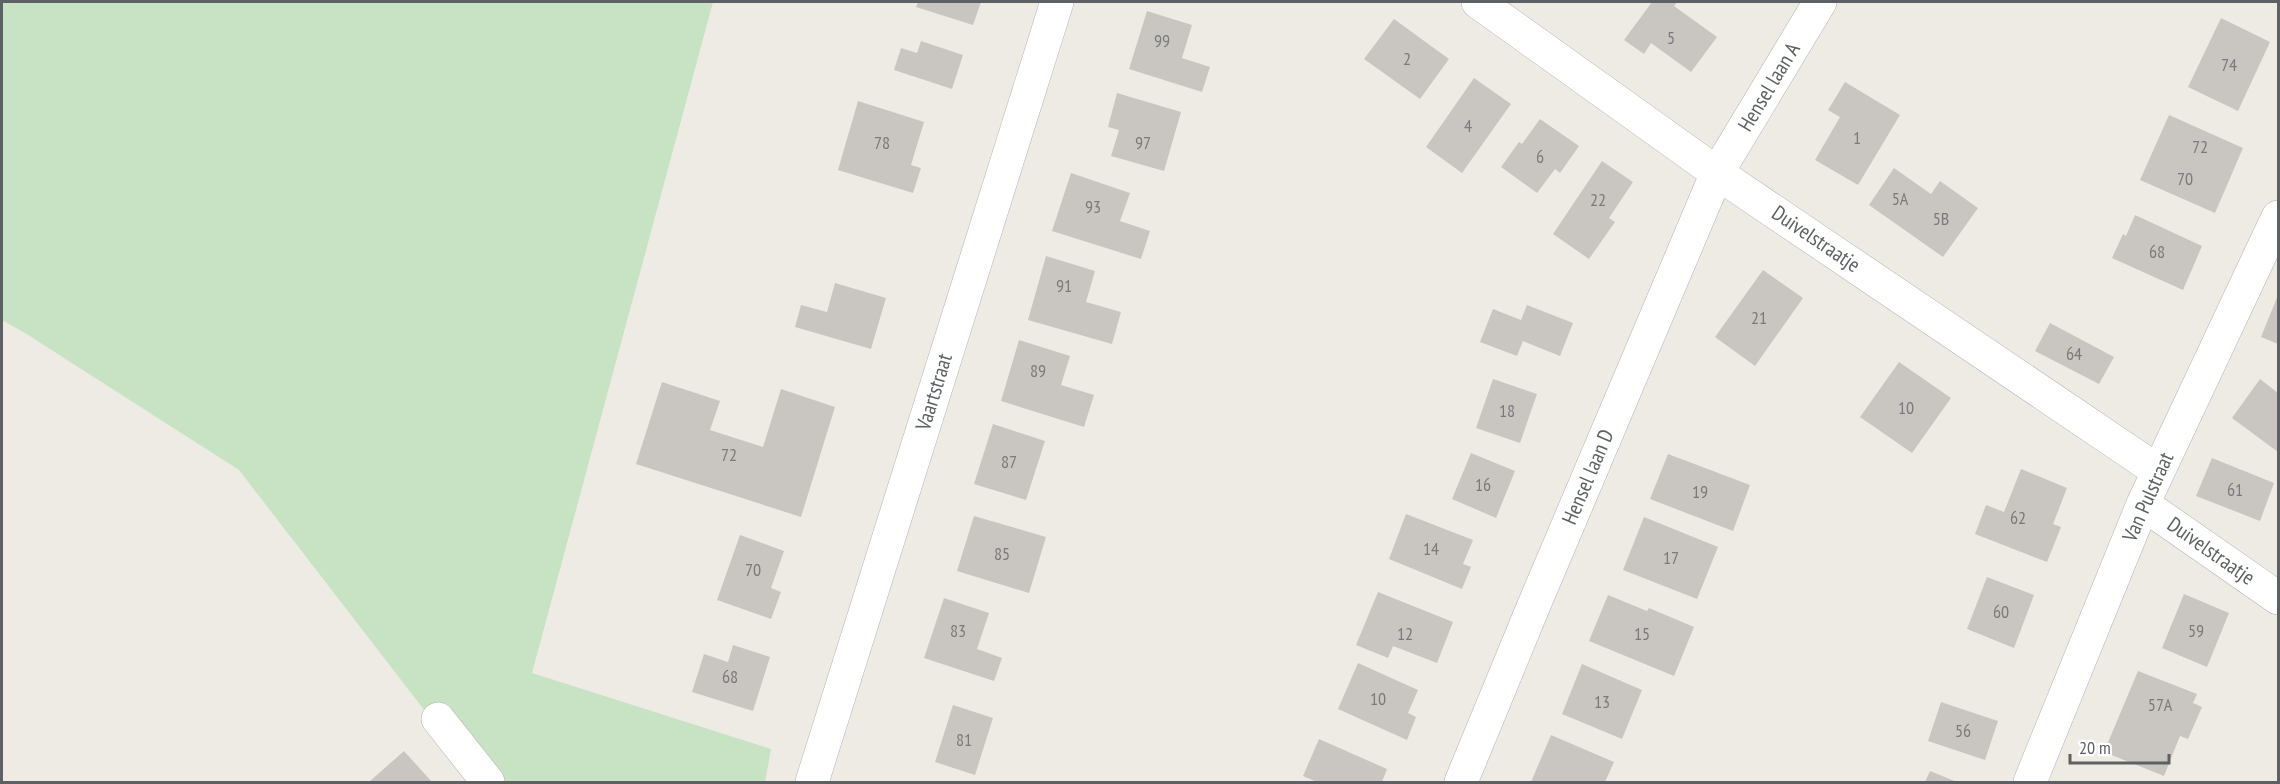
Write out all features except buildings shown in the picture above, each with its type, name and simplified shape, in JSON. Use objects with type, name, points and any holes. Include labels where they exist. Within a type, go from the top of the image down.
[{"type":"street","name":"Vaartstraat","points":[[812,783],[1057,2]]},
{"type":"street","name":"Duivelstraatje","points":[[1478,2],[1717,172],[2158,471]]},
{"type":"street","name":"Hensel laan A","points":[[1717,172],[1820,2]]},
{"type":"street","name":"Hensel laan D","points":[[1461,783],[1538,594],[1717,172]]},
{"type":"street","name":"Van Pulstraat","points":[[2030,783],[2143,504],[2278,216]]},
{"type":"street","name":"Duivelstraatje","points":[[2143,504],[2278,598]]},
{"type":"street","points":[[438,719],[488,783]]},
{"type":"green space","points":[[2,2],[713,2],[532,673],[771,749],[765,782],[493,782],[425,711],[239,470],[2,320]]}]
